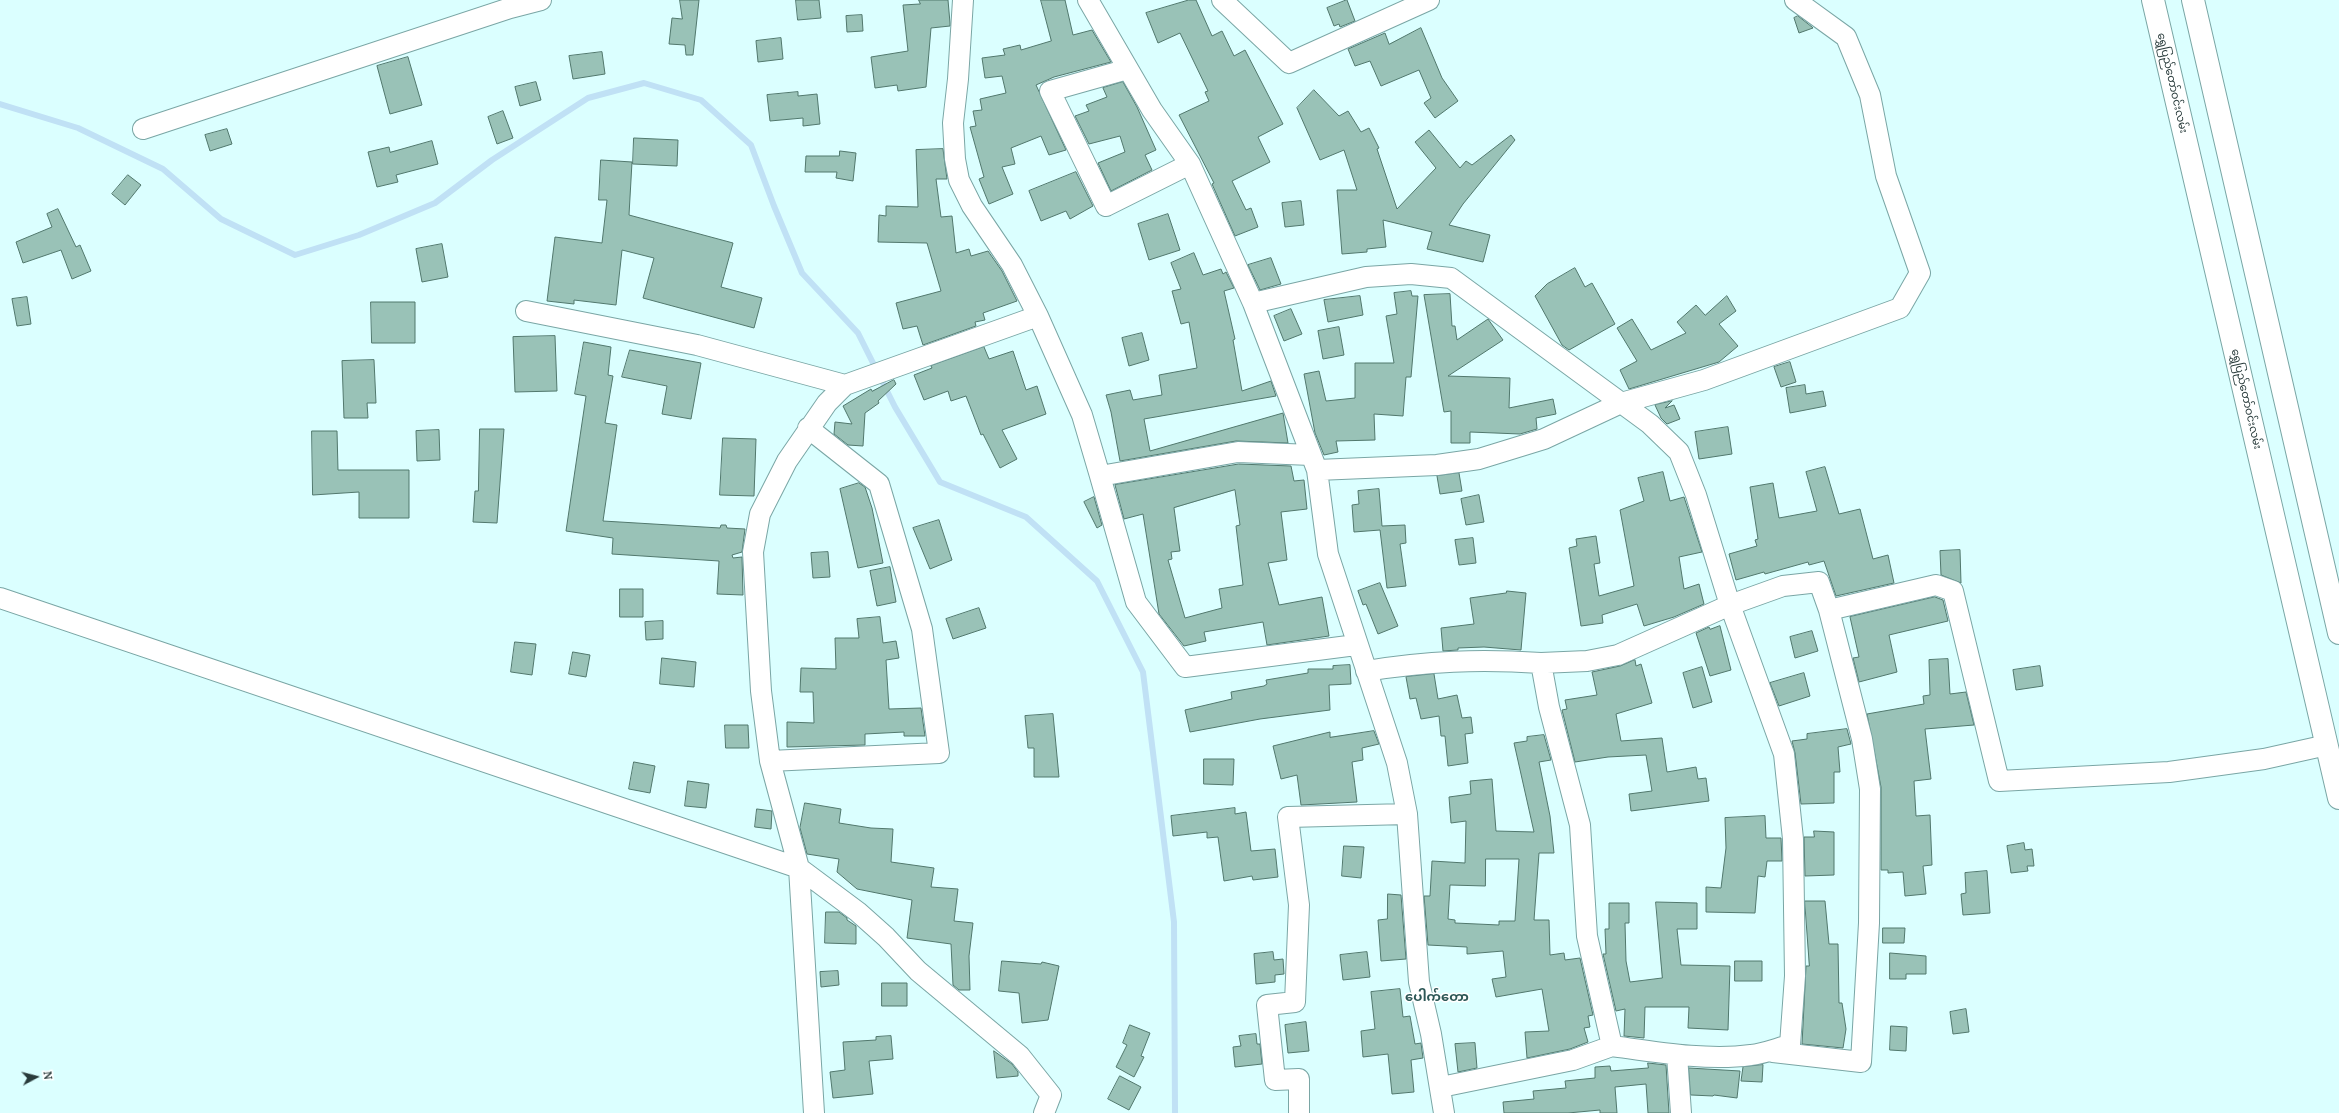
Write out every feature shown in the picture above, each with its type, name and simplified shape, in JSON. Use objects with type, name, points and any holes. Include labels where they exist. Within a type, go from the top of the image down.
[{"type":"main road","name":"ရွှေပြည်တော်ဝင်းလမ်း","points":[[2153,0],[2339,798]]},
{"type":"main road","points":[[2193,0],[2339,633]]},
{"type":"street","points":[[143,130],[510,8],[541,0]]},
{"type":"street","points":[[963,0],[958,79],[953,123],[955,159],[959,180],[972,206],[1012,265],[1038,316],[1082,415],[1136,602],[1185,667],[1356,646]]},
{"type":"street","points":[[1088,0],[1152,110],[1190,164],[1253,303],[1314,463],[1328,554],[1356,646],[1384,719],[1397,763],[1407,814],[1419,982],[1441,1088],[1444,1113]]},
{"type":"street","points":[[1222,0],[1289,63],[1428,0]]},
{"type":"street","points":[[1100,476],[1238,452],[1314,463],[1437,465],[1479,459],[1544,439],[1621,403],[1704,380],[1900,308],[1920,273],[1886,176],[1870,94],[1846,37],[1795,0]]},
{"type":"street","points":[[1128,69],[1050,91],[1106,206],[1190,164]]},
{"type":"street","points":[[1253,303],[1366,277],[1411,274],[1451,278],[1650,424],[1679,452],[1696,496],[1730,605],[1784,754],[1793,839],[1795,976],[1790,1045],[1765,1051],[1753,1056],[1677,1055],[1612,1046],[1573,1060],[1441,1088]]},
{"type":"street","points":[[526,311],[696,345],[845,385]]},
{"type":"street","points":[[814,1113],[799,868],[770,761],[761,691],[754,594],[753,552],[760,514],[787,461],[808,428],[827,402],[845,385],[1038,316]]},
{"type":"street","points":[[770,761],[939,752],[922,629],[879,484],[808,428]]},
{"type":"street","points":[[1366,671],[1415,663],[1483,660],[1541,663],[1587,661],[1618,655],[1730,605],[1783,586],[1819,582],[1829,610],[1862,739],[1870,789],[1869,923],[1861,1062],[1765,1051]]},
{"type":"street","points":[[1829,610],[1936,585],[1953,591],[1998,782],[2169,772],[2264,759],[2327,745]]},
{"type":"street","points":[[0,598],[799,868],[858,912],[886,937],[918,971],[1020,1056],[1051,1095],[1044,1113]]},
{"type":"street","points":[[1541,663],[1549,707],[1580,825],[1587,936],[1612,1046]]},
{"type":"street","points":[[1299,1113],[1299,1079],[1275,1080],[1267,1006],[1295,1002],[1300,905],[1288,817],[1407,814]]},
{"type":"street","points":[[1677,1055],[1681,1113]]},
{"type":"building","points":[[680,0],[699,0],[693,55],[686,55],[685,45],[669,44],[672,18],[682,19]]},
{"type":"building","points":[[796,0],[819,0],[821,18],[798,20]]},
{"type":"building","points":[[919,0],[948,0],[950,23],[950,26],[931,28],[926,87],[898,91],[897,85],[875,88],[871,57],[908,51],[903,5],[920,4]]},
{"type":"building","points":[[1041,0],[1065,0],[1073,35],[1092,30],[1111,62],[1054,77],[1036,85],[1066,150],[1049,155],[1041,136],[1011,148],[1015,164],[1002,167],[1013,194],[989,204],[979,179],[984,177],[970,127],[976,126],[973,111],[982,110],[980,99],[1006,93],[1002,76],[985,78],[982,58],[1005,55],[1003,49],[1020,45],[1021,50],[1051,41]]},
{"type":"building","points":[[1189,0],[1196,0],[1212,36],[1222,31],[1234,56],[1245,50],[1283,124],[1258,137],[1270,162],[1232,181],[1246,210],[1251,208],[1258,227],[1235,236],[1212,184],[1214,183],[1179,115],[1209,101],[1205,92],[1208,91],[1180,33],[1158,43],[1146,13]]},
{"type":"building","points":[[1347,0],[1355,21],[1340,27],[1339,24],[1334,26],[1327,8]]},
{"type":"building","points":[[862,15],[863,31],[847,32],[846,16]]},
{"type":"building","points":[[1798,16],[1813,28],[1799,33],[1794,18]]},
{"type":"building","points":[[1421,28],[1442,78],[1458,101],[1435,118],[1424,103],[1431,98],[1419,70],[1381,86],[1370,61],[1355,66],[1348,49],[1385,33],[1389,44]]},
{"type":"building","points":[[781,38],[783,59],[758,62],[756,41]]},
{"type":"building","points":[[602,52],[605,74],[573,79],[569,56]]},
{"type":"building","points":[[408,57],[422,105],[390,114],[377,66]]},
{"type":"building","points":[[536,82],[541,100],[520,106],[515,87]]},
{"type":"building","points":[[1123,82],[1137,107],[1156,150],[1145,155],[1152,170],[1111,191],[1098,163],[1125,152],[1120,136],[1089,144],[1075,116],[1089,111],[1086,105],[1107,97],[1103,88]]},
{"type":"building","points":[[1314,90],[1339,116],[1348,111],[1361,132],[1369,128],[1379,148],[1377,149],[1397,209],[1436,168],[1415,142],[1429,130],[1460,168],[1466,161],[1472,165],[1511,135],[1515,140],[1463,204],[1449,225],[1490,235],[1483,262],[1427,249],[1432,232],[1383,220],[1386,247],[1367,249],[1367,252],[1342,254],[1337,190],[1357,190],[1344,150],[1320,160],[1297,108]]},
{"type":"building","points":[[798,92],[798,96],[817,94],[820,124],[803,126],[803,118],[770,121],[767,95]]},
{"type":"building","points":[[503,111],[513,138],[497,144],[488,117]]},
{"type":"building","points":[[227,129],[232,144],[210,151],[205,135]]},
{"type":"building","points":[[634,138],[678,140],[677,166],[633,164]]},
{"type":"building","points":[[432,141],[438,164],[396,175],[398,182],[377,187],[368,152],[389,147],[390,152]]},
{"type":"building","points":[[943,149],[947,179],[936,179],[941,217],[952,216],[956,253],[969,249],[971,256],[988,251],[1002,271],[1017,301],[983,313],[985,320],[975,322],[976,326],[923,345],[917,326],[903,329],[896,303],[941,291],[927,243],[878,242],[879,215],[886,216],[886,206],[918,207],[916,150]]},
{"type":"building","points":[[840,151],[856,153],[853,181],[836,178],[837,172],[805,172],[806,156],[839,156]]},
{"type":"building","points":[[601,160],[632,162],[629,215],[733,243],[721,287],[762,298],[754,328],[643,298],[654,258],[622,250],[616,305],[574,300],[574,304],[547,301],[555,237],[602,243],[607,200],[599,200]]},
{"type":"building","points":[[1076,172],[1093,206],[1070,219],[1066,211],[1041,221],[1029,191]]},
{"type":"building","points":[[128,175],[141,185],[125,205],[112,194]]},
{"type":"building","points":[[1301,201],[1304,225],[1285,227],[1282,203]]},
{"type":"building","points":[[58,209],[76,247],[80,245],[91,271],[72,279],[61,250],[23,263],[16,242],[52,227],[47,214]]},
{"type":"building","points":[[1168,214],[1180,250],[1149,260],[1138,224]]},
{"type":"building","points":[[442,244],[448,277],[422,282],[416,249]]},
{"type":"building","points":[[1194,253],[1203,275],[1221,269],[1223,274],[1226,272],[1234,288],[1224,291],[1235,339],[1233,340],[1242,391],[1271,381],[1276,396],[1144,419],[1150,451],[1283,413],[1288,443],[1236,441],[1120,461],[1111,412],[1106,395],[1130,390],[1133,400],[1162,395],[1159,375],[1197,368],[1189,322],[1181,324],[1172,291],[1181,289],[1171,263]]},
{"type":"building","points":[[1271,258],[1281,284],[1260,290],[1248,265]]},
{"type":"building","points":[[1575,268],[1585,287],[1592,283],[1615,324],[1569,350],[1562,345],[1535,296],[1547,284]]},
{"type":"building","points":[[1411,291],[1412,296],[1418,296],[1411,377],[1406,377],[1403,416],[1374,414],[1375,440],[1336,441],[1338,452],[1324,455],[1315,433],[1304,374],[1319,371],[1326,401],[1355,398],[1355,363],[1394,363],[1386,316],[1397,314],[1394,293]]},
{"type":"building","points":[[1450,294],[1452,326],[1455,326],[1457,340],[1488,319],[1503,340],[1448,376],[1510,378],[1509,408],[1553,399],[1556,414],[1536,418],[1537,429],[1520,434],[1470,432],[1470,443],[1451,443],[1451,411],[1444,412],[1424,295]]},
{"type":"building","points":[[1360,296],[1363,315],[1328,322],[1324,300]]},
{"type":"building","points":[[1727,296],[1736,311],[1719,324],[1738,346],[1719,362],[1629,389],[1620,370],[1637,361],[1617,328],[1632,319],[1651,350],[1686,333],[1677,322],[1696,305],[1705,315]]},
{"type":"building","points":[[27,297],[31,324],[17,326],[12,299]]},
{"type":"building","points":[[371,302],[415,302],[415,343],[372,343]]},
{"type":"building","points":[[1291,309],[1302,334],[1284,341],[1274,316]]},
{"type":"building","points":[[1339,327],[1344,355],[1323,359],[1318,331]]},
{"type":"building","points":[[1142,333],[1149,360],[1129,366],[1122,338]]},
{"type":"building","points":[[555,336],[557,391],[515,392],[513,337]]},
{"type":"building","points":[[584,342],[611,347],[608,375],[613,376],[605,423],[617,425],[603,521],[720,528],[721,525],[726,525],[727,528],[745,529],[742,552],[732,555],[733,558],[742,557],[743,595],[717,594],[719,561],[612,554],[613,538],[566,531],[586,396],[575,394]]},
{"type":"building","points":[[984,347],[989,359],[1013,351],[1026,390],[1037,386],[1046,414],[1002,430],[1017,459],[1000,468],[983,434],[981,435],[966,396],[951,401],[948,391],[924,400],[914,375],[932,368],[931,366]]},
{"type":"building","points":[[630,350],[701,363],[691,419],[662,414],[667,386],[622,377]]},
{"type":"building","points":[[374,360],[376,403],[367,403],[368,418],[344,418],[342,361]]},
{"type":"building","points":[[1790,362],[1796,382],[1781,387],[1774,367]]},
{"type":"building","points":[[894,380],[896,384],[878,401],[879,403],[865,413],[863,446],[848,445],[834,434],[835,422],[852,424],[843,406],[871,389],[872,391]]},
{"type":"building","points":[[1805,385],[1806,394],[1823,391],[1826,406],[1790,413],[1786,388]]},
{"type":"building","points":[[1672,401],[1665,408],[1674,405],[1680,419],[1667,424],[1661,418],[1655,405]]},
{"type":"building","points":[[1728,427],[1732,454],[1699,459],[1695,432]]},
{"type":"building","points":[[480,429],[504,429],[497,523],[473,522],[475,491],[478,491]]},
{"type":"building","points":[[439,430],[440,460],[417,461],[416,431]]},
{"type":"building","points":[[312,431],[337,431],[338,470],[409,470],[409,518],[359,518],[359,492],[313,495]]},
{"type":"building","points":[[723,438],[756,439],[754,496],[720,495]]},
{"type":"building","points":[[1239,464],[1291,466],[1294,481],[1304,480],[1307,509],[1281,512],[1287,560],[1268,563],[1279,605],[1322,597],[1329,636],[1267,645],[1263,622],[1204,632],[1206,641],[1184,646],[1159,614],[1143,514],[1124,519],[1115,485]],"holes":[[[1235,490],[1240,525],[1236,526],[1243,585],[1219,589],[1222,608],[1185,618],[1168,560],[1172,559],[1171,552],[1180,551],[1174,508]]]},
{"type":"building","points":[[1825,467],[1839,514],[1860,509],[1873,559],[1888,555],[1894,583],[1836,596],[1824,561],[1809,565],[1808,562],[1765,574],[1764,572],[1736,580],[1729,554],[1757,546],[1755,540],[1758,539],[1750,487],[1773,483],[1779,518],[1817,511],[1806,472]]},
{"type":"building","points":[[1663,472],[1670,501],[1684,497],[1702,552],[1679,557],[1684,589],[1699,584],[1704,604],[1674,617],[1644,626],[1637,604],[1602,615],[1603,623],[1581,626],[1569,548],[1577,546],[1576,539],[1596,536],[1600,563],[1594,564],[1599,596],[1634,586],[1620,510],[1644,501],[1638,478]]},
{"type":"building","points":[[1459,473],[1462,491],[1440,494],[1437,476]]},
{"type":"building","points":[[859,483],[865,487],[872,508],[883,563],[858,568],[840,489]]},
{"type":"building","points":[[1379,489],[1382,526],[1405,525],[1406,543],[1400,544],[1406,586],[1387,588],[1380,530],[1354,532],[1352,505],[1359,504],[1358,491]]},
{"type":"building","points":[[1479,495],[1484,522],[1466,525],[1461,499]]},
{"type":"building","points":[[1094,497],[1102,525],[1097,528],[1084,502]]},
{"type":"building","points":[[939,520],[952,560],[930,569],[913,528]]},
{"type":"building","points":[[1473,538],[1476,563],[1459,565],[1455,540]]},
{"type":"building","points":[[1960,550],[1961,583],[1941,575],[1940,551]]},
{"type":"building","points":[[828,552],[830,577],[813,578],[811,553]]},
{"type":"building","points":[[890,567],[896,602],[877,606],[870,571]]},
{"type":"building","points":[[1380,583],[1398,626],[1378,634],[1366,604],[1363,605],[1358,591]]},
{"type":"building","points":[[620,589],[643,589],[643,617],[620,617]]},
{"type":"building","points":[[1507,591],[1526,593],[1521,650],[1484,647],[1458,648],[1458,650],[1443,651],[1441,628],[1474,624],[1470,598],[1506,593]]},
{"type":"building","points":[[1935,597],[1943,600],[1948,621],[1889,635],[1897,672],[1859,682],[1853,658],[1859,657],[1850,617]]},
{"type":"building","points":[[979,608],[986,628],[953,639],[946,619]]},
{"type":"building","points":[[880,617],[883,643],[896,641],[899,658],[886,660],[889,709],[921,708],[925,736],[904,736],[904,732],[865,734],[865,745],[787,747],[787,722],[814,723],[813,692],[800,692],[801,668],[836,669],[835,638],[859,638],[857,619]]},
{"type":"building","points":[[663,621],[663,639],[646,640],[645,622]]},
{"type":"building","points":[[1720,626],[1731,670],[1710,676],[1696,633],[1709,627],[1710,629]]},
{"type":"building","points":[[1812,631],[1818,651],[1795,658],[1790,637]]},
{"type":"building","points":[[515,642],[536,644],[532,675],[511,672]]},
{"type":"building","points":[[573,652],[590,655],[586,677],[569,674]]},
{"type":"building","points":[[662,658],[696,662],[694,687],[660,684]]},
{"type":"building","points":[[1948,659],[1950,694],[1966,692],[1974,725],[1925,729],[1931,779],[1914,781],[1916,816],[1930,815],[1932,865],[1923,866],[1926,894],[1905,896],[1903,872],[1888,873],[1888,870],[1881,870],[1881,787],[1867,714],[1924,704],[1923,696],[1930,695],[1929,660]]},
{"type":"building","points":[[1635,660],[1636,666],[1641,664],[1652,703],[1616,714],[1621,741],[1662,738],[1667,772],[1696,767],[1698,779],[1706,778],[1709,801],[1631,811],[1629,794],[1652,791],[1646,755],[1608,757],[1575,762],[1562,710],[1567,709],[1565,700],[1597,695],[1592,672],[1620,666]]},
{"type":"building","points":[[1350,665],[1351,684],[1329,685],[1330,710],[1260,719],[1190,732],[1185,710],[1232,699],[1231,692],[1264,686],[1267,684],[1266,680],[1308,673],[1308,669],[1333,669],[1333,666]]},
{"type":"building","points":[[2040,666],[2043,686],[2016,690],[2013,670]]},
{"type":"building","points":[[1702,667],[1712,702],[1693,708],[1683,673]]},
{"type":"building","points":[[1804,673],[1810,696],[1779,706],[1770,683]]},
{"type":"building","points":[[1434,674],[1438,699],[1457,695],[1462,718],[1471,717],[1473,733],[1465,734],[1468,763],[1448,766],[1445,736],[1441,736],[1439,716],[1421,719],[1416,698],[1410,699],[1406,677]]},
{"type":"building","points":[[1053,714],[1059,777],[1034,777],[1034,748],[1028,748],[1025,716]]},
{"type":"building","points":[[725,725],[748,725],[749,748],[726,748]]},
{"type":"building","points":[[1847,729],[1851,744],[1838,747],[1840,772],[1834,772],[1834,803],[1801,804],[1795,753],[1792,741],[1807,739],[1807,734]]},
{"type":"building","points":[[1374,731],[1379,744],[1362,748],[1363,760],[1352,762],[1357,802],[1301,805],[1297,775],[1281,779],[1273,746],[1330,732],[1330,737]]},
{"type":"building","points":[[1544,735],[1551,760],[1539,762],[1550,816],[1554,853],[1539,853],[1534,920],[1549,920],[1550,955],[1564,953],[1565,960],[1580,958],[1593,1015],[1588,1016],[1590,1027],[1584,1028],[1588,1042],[1570,1049],[1527,1058],[1525,1032],[1549,1031],[1542,989],[1496,997],[1492,979],[1506,977],[1503,951],[1467,954],[1467,947],[1428,945],[1424,896],[1430,896],[1432,861],[1465,863],[1466,821],[1451,823],[1449,797],[1471,794],[1470,781],[1492,779],[1496,831],[1534,832],[1514,743],[1527,741],[1527,737]],"holes":[[[1486,859],[1519,859],[1515,921],[1499,921],[1499,925],[1455,923],[1455,920],[1448,919],[1450,885],[1485,886]]]},
{"type":"building","points":[[1204,759],[1234,759],[1233,785],[1204,784]]},
{"type":"building","points":[[634,762],[655,766],[650,793],[629,789]]},
{"type":"building","points":[[688,781],[709,784],[706,808],[685,806]]},
{"type":"building","points":[[805,803],[841,809],[839,823],[871,828],[893,829],[891,862],[934,868],[931,887],[958,889],[954,921],[973,923],[969,956],[970,990],[959,990],[953,985],[951,944],[907,938],[912,900],[857,889],[837,872],[839,859],[807,854],[800,828]]},
{"type":"building","points":[[1235,808],[1235,814],[1246,812],[1251,851],[1275,849],[1278,877],[1253,880],[1252,876],[1224,881],[1218,837],[1207,838],[1207,832],[1173,836],[1171,816]]},
{"type":"building","points":[[757,809],[772,811],[771,829],[755,827]]},
{"type":"building","points":[[1765,816],[1766,838],[1781,838],[1782,861],[1767,861],[1765,877],[1758,876],[1755,913],[1706,912],[1706,887],[1721,888],[1726,848],[1725,818]]},
{"type":"building","points":[[1814,831],[1834,832],[1834,875],[1805,876],[1804,837],[1814,837]]},
{"type":"building","points":[[2024,843],[2025,850],[2032,849],[2034,866],[2027,866],[2028,871],[2011,873],[2007,846]]},
{"type":"building","points":[[1344,846],[1364,847],[1361,878],[1342,876]]},
{"type":"building","points":[[1987,871],[1990,913],[1963,915],[1961,894],[1966,893],[1965,873]]},
{"type":"building","points":[[1388,894],[1401,895],[1406,959],[1381,961],[1378,920],[1387,919]]},
{"type":"building","points":[[1805,901],[1825,901],[1829,944],[1838,944],[1839,1003],[1842,1003],[1846,1029],[1843,1048],[1802,1044],[1806,966],[1809,966]]},
{"type":"building","points":[[1656,902],[1697,903],[1697,929],[1677,929],[1681,965],[1730,966],[1728,1030],[1688,1028],[1689,1007],[1645,1007],[1644,1038],[1624,1036],[1625,1009],[1616,1011],[1603,954],[1606,954],[1605,929],[1609,929],[1609,903],[1629,903],[1629,923],[1625,923],[1626,961],[1630,982],[1662,978]]},
{"type":"building","points":[[826,912],[839,912],[856,926],[856,944],[825,943]]},
{"type":"building","points":[[1883,928],[1905,928],[1904,943],[1883,943]]},
{"type":"building","points":[[1273,952],[1274,960],[1283,959],[1284,974],[1275,975],[1275,982],[1256,984],[1254,954]]},
{"type":"building","points":[[1367,952],[1370,977],[1343,980],[1340,955]]},
{"type":"building","points":[[1890,953],[1926,956],[1926,974],[1906,974],[1906,979],[1890,979]]},
{"type":"building","points":[[1002,961],[1041,964],[1042,962],[1059,966],[1048,1020],[1022,1023],[1019,993],[999,991]]},
{"type":"building","points":[[1735,961],[1762,961],[1762,981],[1735,981]]},
{"type":"building","points":[[838,971],[839,985],[821,987],[820,972]]},
{"type":"building","points":[[882,983],[907,983],[907,1006],[882,1006]]},
{"type":"building","points":[[1400,989],[1403,1017],[1410,1016],[1415,1044],[1421,1043],[1423,1058],[1411,1060],[1414,1092],[1392,1094],[1388,1054],[1363,1057],[1361,1031],[1375,1029],[1371,992]]},
{"type":"building","points":[[1966,1009],[1969,1032],[1953,1034],[1950,1012]]},
{"type":"building","points":[[1306,1022],[1309,1051],[1288,1053],[1285,1025]]},
{"type":"building","points":[[1130,1025],[1150,1033],[1141,1056],[1144,1057],[1134,1077],[1116,1067],[1127,1045],[1123,1043]]},
{"type":"building","points":[[1891,1026],[1907,1027],[1906,1051],[1890,1050]]},
{"type":"building","points":[[1256,1034],[1257,1044],[1260,1044],[1262,1064],[1235,1067],[1233,1047],[1241,1046],[1239,1036]]},
{"type":"building","points":[[891,1036],[893,1059],[869,1061],[873,1094],[833,1098],[830,1072],[845,1070],[843,1042],[876,1040],[876,1037]]},
{"type":"building","points":[[1475,1043],[1477,1068],[1458,1072],[1455,1044]]},
{"type":"building","points":[[994,1051],[1012,1064],[1018,1072],[1018,1076],[997,1078]]},
{"type":"building","points":[[1648,1063],[1666,1065],[1669,1113],[1648,1113],[1646,1084],[1615,1087],[1617,1113],[1600,1113],[1600,1110],[1568,1113],[1504,1113],[1503,1102],[1534,1099],[1533,1091],[1566,1088],[1565,1081],[1595,1078],[1595,1067],[1610,1066],[1611,1071],[1648,1068]]},
{"type":"building","points":[[1763,1065],[1762,1082],[1741,1081],[1743,1067]]},
{"type":"building","points":[[1689,1068],[1740,1071],[1737,1098],[1714,1095],[1691,1095]]},
{"type":"building","points":[[1120,1076],[1141,1087],[1129,1110],[1108,1099]]},
{"type":"waterway","points":[[0,104],[78,128],[163,169],[221,219],[295,255],[359,235],[435,203],[492,160],[588,98],[644,83],[701,100],[751,145],[774,206],[802,273],[858,333],[895,407],[940,482],[1026,517],[1097,581],[1143,672],[1174,922],[1175,1113]]},
{"type":"district","name":"ပေါက်တော","points":[[1437,997]]}]
